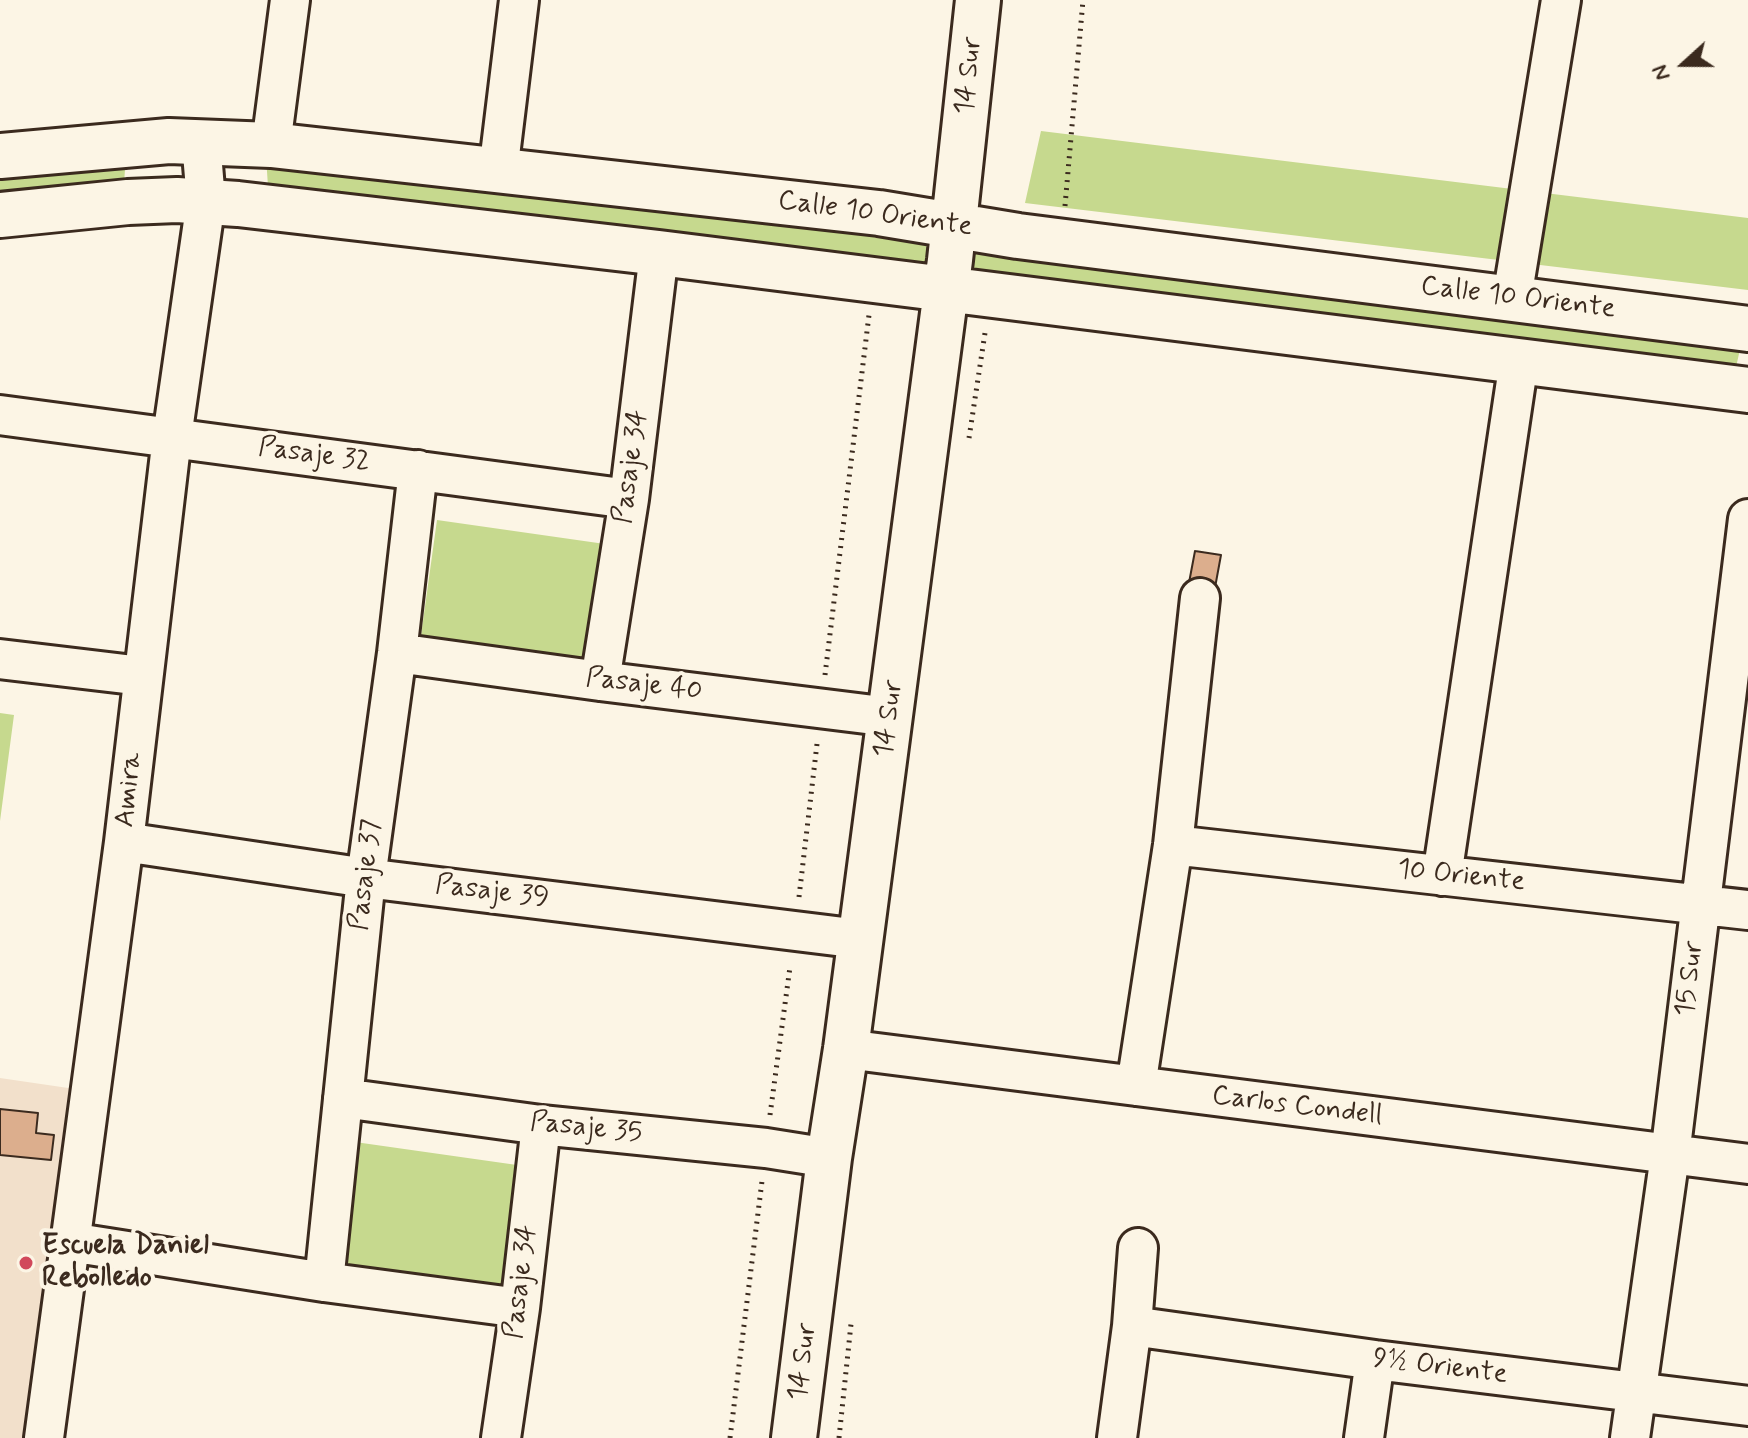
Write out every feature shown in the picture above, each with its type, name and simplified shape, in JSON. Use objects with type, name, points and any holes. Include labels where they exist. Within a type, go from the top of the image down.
[{"type":"main road","name":"14 Sur","points":[[794,1438],[946,289],[978,0]]},
{"type":"main road","name":"Calle 10 Oriente","points":[[0,156],[136,142],[201,141],[271,145],[879,213],[1062,241],[1748,329]]},
{"type":"main road","points":[[0,215],[128,202],[206,201],[659,253],[1748,390]]},
{"type":"main road","points":[[1343,339],[1351,279]]},
{"type":"street","points":[[271,145],[290,0]]},
{"type":"street","points":[[498,172],[519,0]]},
{"type":"street","points":[[1512,298],[1561,0]]},
{"type":"street","name":"Amira","points":[[44,1438],[124,842],[172,437],[206,201],[201,141]]},
{"type":"street","name":"Pasaje 34","points":[[600,681],[629,499],[659,253]]},
{"type":"street","points":[[1442,876],[1519,361]]},
{"type":"street","name":"Pasaje 32","points":[[0,415],[629,499]]},
{"type":"street","name":"Pasaje 37","points":[[324,1282],[366,878],[418,470]]},
{"type":"street","name":"15 Sur","points":[[1630,1438],[1670,1155],[1748,519]]},
{"type":"street","points":[[1136,1086],[1173,845],[1200,598]]},
{"type":"street","name":"Pasaje 40","points":[[397,653],[890,717]]},
{"type":"street","points":[[0,659],[142,676]]},
{"type":"street","name":"Pasaje 39","points":[[124,842],[366,878],[860,939]]},
{"type":"street","name":"10 Oriente","points":[[1173,845],[1748,910]]},
{"type":"street","name":"Carlos Condell","points":[[846,1049],[1748,1164]]},
{"type":"street","name":"Pasaje 35","points":[[343,1098],[541,1125],[766,1148],[829,1158]]},
{"type":"street","name":"Pasaje 34","points":[[501,1438],[541,1125]]},
{"type":"street","points":[[70,1242],[324,1282],[520,1308]]},
{"type":"street","points":[[1117,1438],[1132,1326],[1138,1248]]},
{"type":"street","name":"9½ Oriente","points":[[1132,1326],[1375,1360],[1748,1406]]},
{"type":"street","points":[[1364,1438],[1375,1360]]},
{"type":"path","points":[[1062,241],[1083,0]]},
{"type":"path","points":[[730,1438],[871,302]]},
{"type":"shaded area","name":"Escuela Daniel Rebolledo","points":[[0,1078],[75,1089],[29,1438],[0,1438]]},
{"type":"green space","points":[[1041,131],[1748,218],[1748,290],[1025,203]]},
{"type":"green space","points":[[126,156],[123,197],[0,207],[0,163]]},
{"type":"green space","points":[[266,156],[1743,336],[1734,376],[269,202]]},
{"type":"green space","points":[[437,520],[605,544],[586,681],[418,657]]},
{"type":"green space","points":[[0,713],[14,715],[0,821]]},
{"type":"green space","points":[[355,1142],[524,1166],[505,1303],[336,1279]]},
{"type":"building","points":[[1195,551],[1221,555],[1214,593],[1188,588]]},
{"type":"building","points":[[0,1109],[38,1113],[36,1133],[54,1135],[51,1160],[0,1155]]},
{"type":"place","name":"Escuela Daniel Rebolledo","points":[[26,1263]]}]
